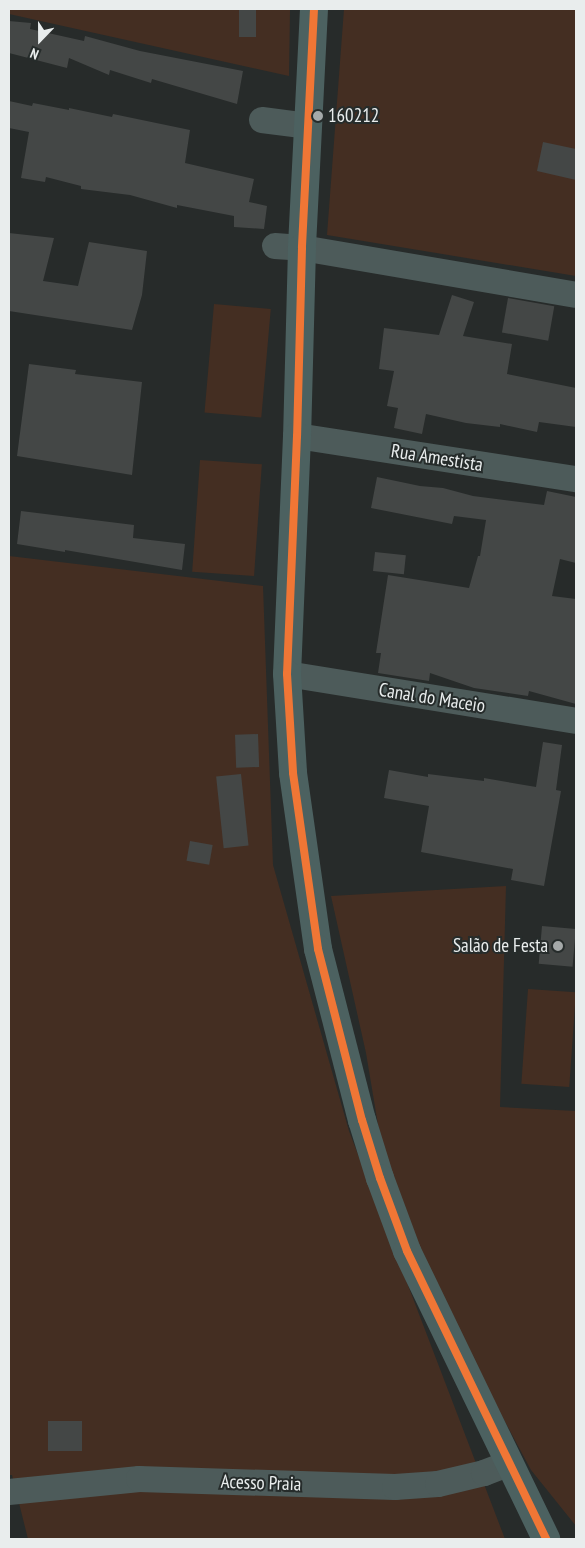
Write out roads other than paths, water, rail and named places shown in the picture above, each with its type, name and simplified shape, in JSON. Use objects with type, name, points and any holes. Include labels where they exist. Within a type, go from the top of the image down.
[{"type":"main road","points":[[314,9],[302,248],[298,436],[287,674],[293,773],[318,950],[362,1120],[380,1178],[407,1251],[546,1539]]},
{"type":"street","points":[[262,120],[308,126]]},
{"type":"street","points":[[274,246],[302,248],[576,295]]},
{"type":"street","name":"Rua Amestista","points":[[298,436],[576,479]]},
{"type":"street","name":"Canal do Maceio","points":[[287,674],[576,722]]},
{"type":"street","name":"Acesso Praia","points":[[9,1492],[139,1479],[403,1486],[438,1484],[484,1473],[510,1463]]},
{"type":"place","name":"160212","points":[[318,116]]},
{"type":"place","name":"Salão de Festa","points":[[558,946]]}]
